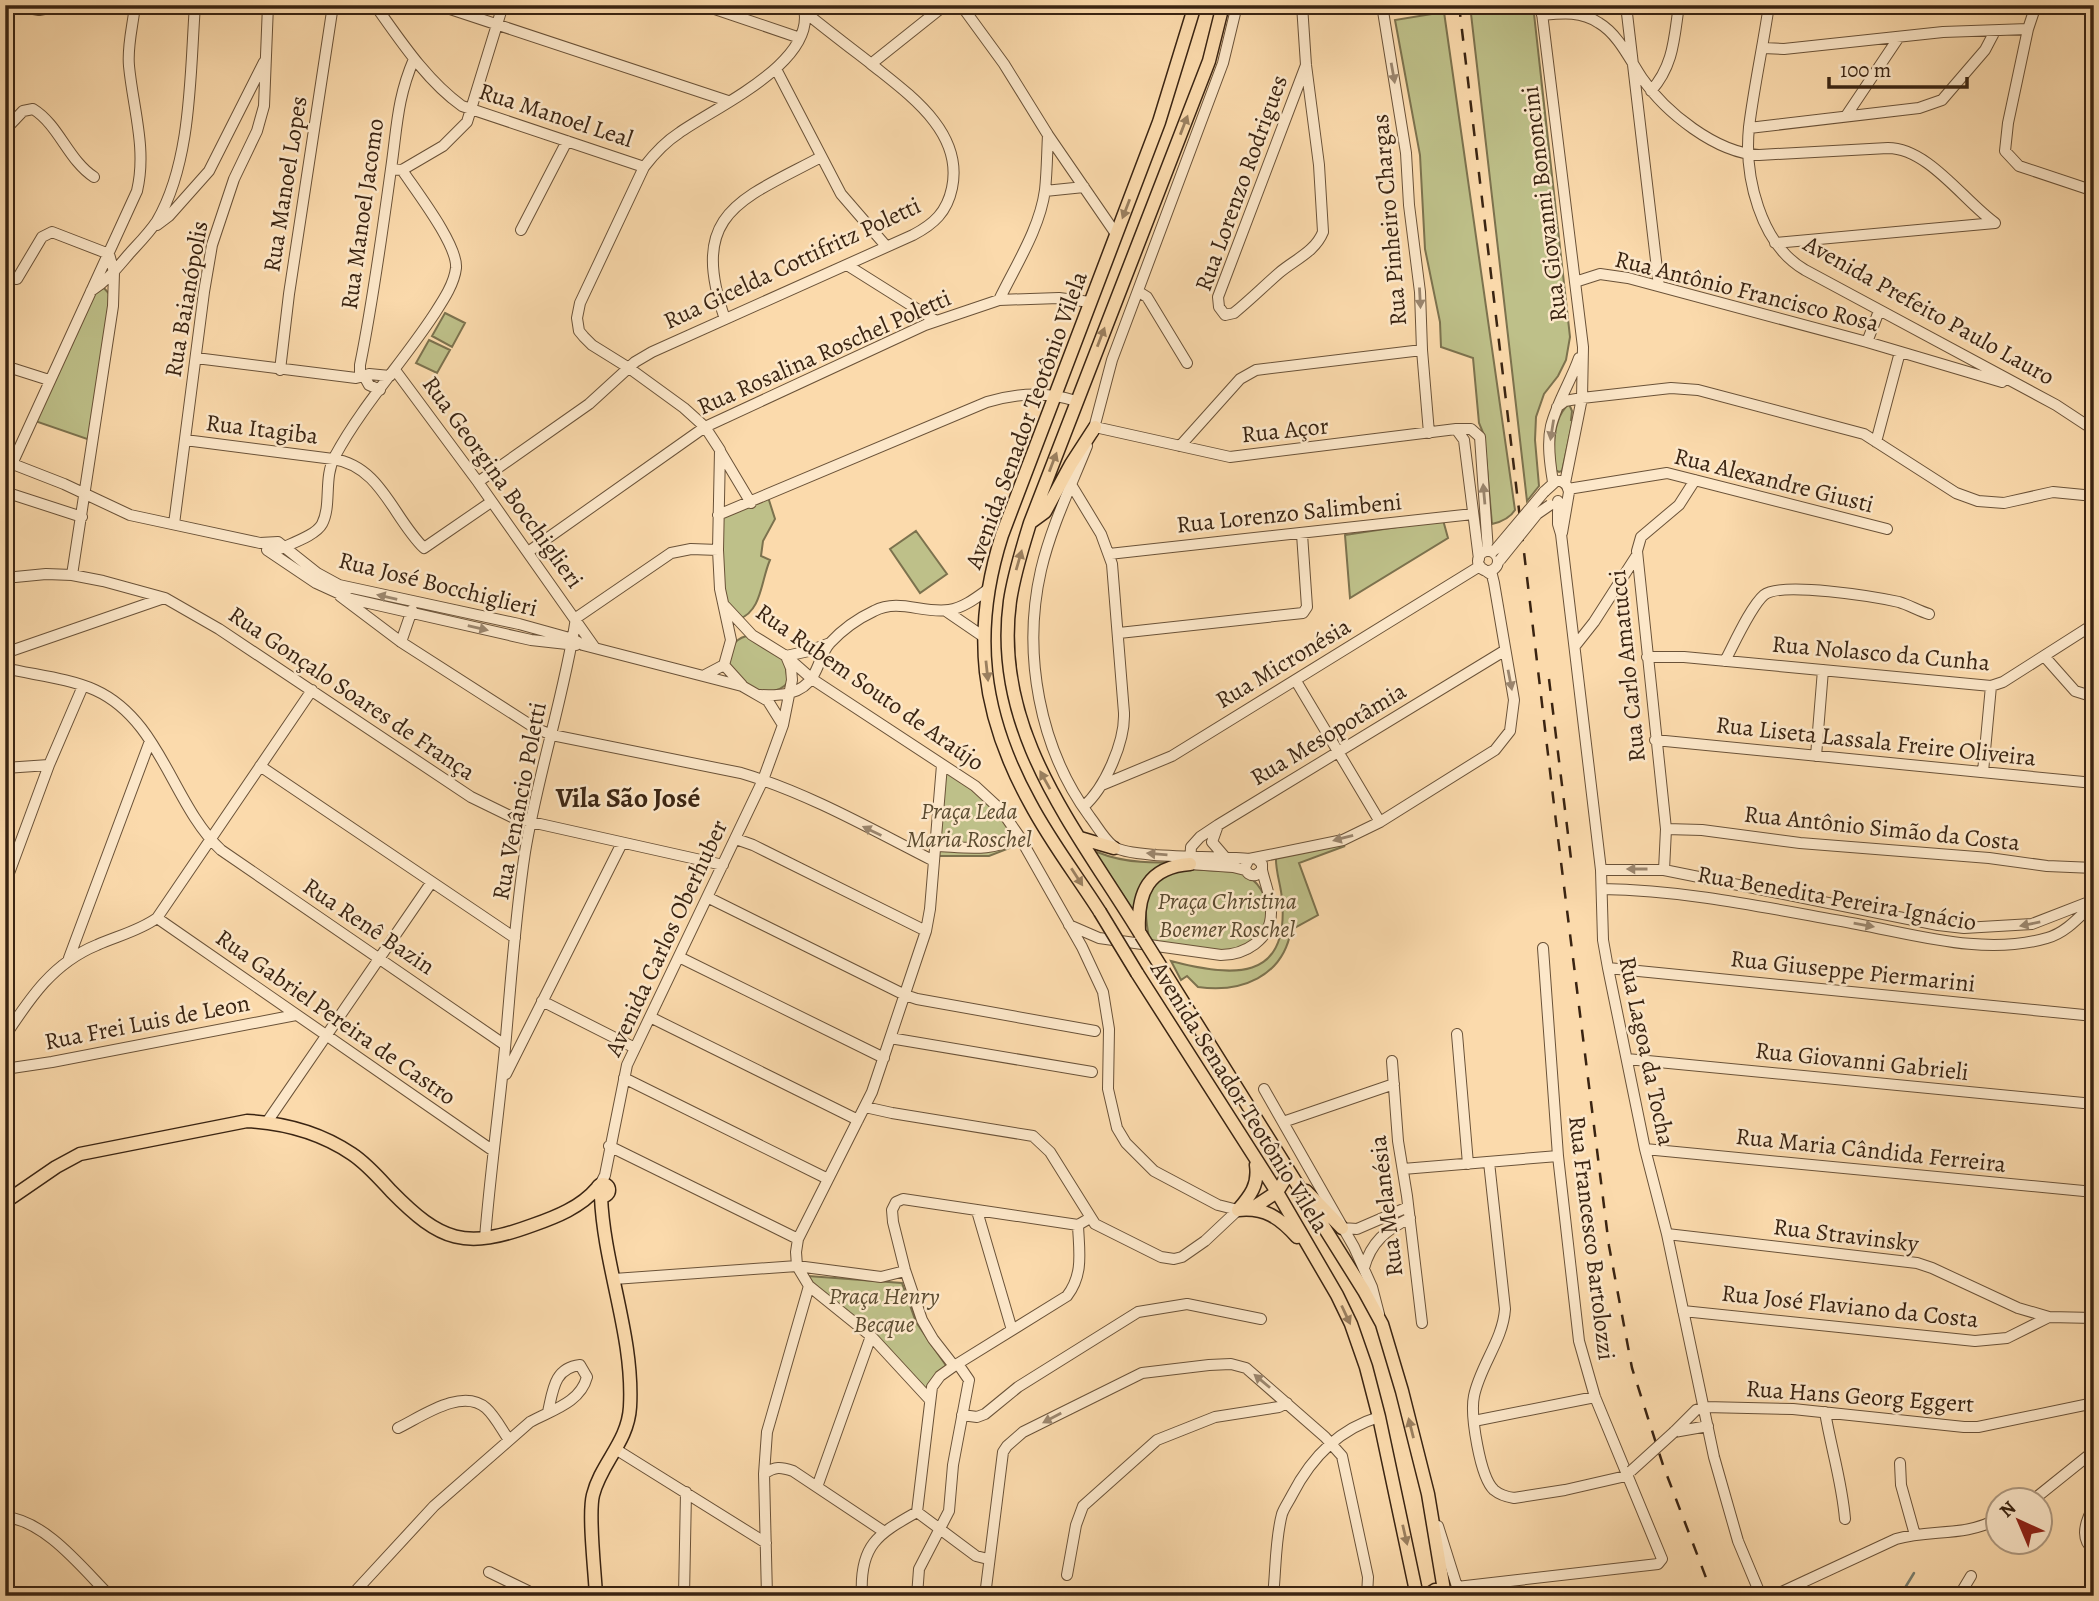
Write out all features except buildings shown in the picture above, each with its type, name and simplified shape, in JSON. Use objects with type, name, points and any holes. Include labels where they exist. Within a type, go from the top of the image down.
[{"type":"main road","name":"Avenida Senador Teotônio Vilela","points":[[1195,5],[1160,121],[991,570],[984,637],[990,701],[1009,761],[1031,806],[1276,1192],[1351,1325],[1366,1367],[1379,1417],[1417,1596]]},
{"type":"main road","name":"Avenida Senador Teotônio Vilela","points":[[1223,5],[1209,61],[1030,523],[1010,601],[1008,653],[1011,684],[1019,717],[1038,769],[1290,1176],[1317,1209],[1382,1324],[1402,1391],[1451,1593]]},
{"type":"main road","points":[[1030,523],[1045,512],[1095,427]]},
{"type":"main road","points":[[1080,838],[1114,848]]},
{"type":"main road","points":[[1140,933],[1139,906],[1151,880],[1170,866],[1190,860]]},
{"type":"main road","points":[[5,1202],[80,1154],[247,1121],[267,1122],[302,1130],[330,1141],[370,1168],[421,1221],[452,1236],[485,1238],[538,1223],[600,1192]]},
{"type":"main road","points":[[1244,1210],[1256,1183],[1255,1161]]},
{"type":"main road","points":[[1244,1210],[1276,1192],[1290,1176]]},
{"type":"main road","name":"Avenida Carlos Oberhuber","points":[[596,1596],[592,1499],[599,1478],[625,1432],[630,1398],[626,1347],[600,1192]]},
{"type":"main road","points":[[1297,1227],[1317,1209],[1342,1228]]},
{"type":"main road","points":[[1244,1210],[1276,1216],[1314,1256]]},
{"type":"main road","points":[[1426,1596],[1435,1590],[1451,1593]]},
{"type":"street","points":[[11,5],[39,10],[65,5]]},
{"type":"street","points":[[135,5],[129,64],[142,148],[141,173],[134,200],[9,462],[130,514],[260,543],[274,541],[284,545]]},
{"type":"street","points":[[91,291],[104,283],[152,228],[179,165],[195,5]]},
{"type":"street","name":"Rua Baianópolis","points":[[174,524],[212,246],[234,179],[262,117],[268,5]]},
{"type":"street","name":"Rua Manoel Lopes","points":[[280,370],[333,5]]},
{"type":"street","name":"Rua Manoel Leal","points":[[374,5],[414,59],[448,96],[470,110],[644,167]]},
{"type":"street","points":[[438,5],[728,101]]},
{"type":"street","points":[[272,553],[284,545],[312,535],[322,524],[333,459],[448,291],[456,260],[442,230],[397,170],[449,141],[463,127],[503,5]]},
{"type":"street","points":[[703,5],[800,38]]},
{"type":"street","points":[[871,64],[945,5]]},
{"type":"street","points":[[961,5],[1004,64],[1048,135],[1116,234]]},
{"type":"street","points":[[1237,5],[1223,63],[1112,360],[1095,427],[1049,543],[1033,614],[1036,677],[1049,736],[1066,782],[1114,848],[1253,872]]},
{"type":"street","points":[[1302,5],[1306,65]]},
{"type":"street","name":"Rua Pinheiro Chargas","points":[[1382,5],[1406,153],[1409,205],[1420,292],[1429,433]]},
{"type":"street","points":[[1626,5],[1659,286]]},
{"type":"street","points":[[1651,91],[1661,79],[1671,58],[1679,5]]},
{"type":"street","name":"Avenida Prefeito Paulo Lauro","points":[[1769,5],[1749,128],[1749,155],[1758,209],[1775,243],[1795,265],[2067,411],[2094,430]]},
{"type":"street","points":[[2036,5],[2028,29],[2008,122],[2005,151],[2020,166],[2094,191]]},
{"type":"street","points":[[751,503],[705,427],[664,392],[592,345],[579,331],[577,318],[580,303],[644,167],[676,135],[776,69],[800,38],[805,27],[805,9]]},
{"type":"street","name":"Rua Gicelda Cottifritz Poletti","points":[[478,482],[589,404],[640,358],[913,235],[934,222],[948,205],[954,177],[946,144],[932,119],[917,101],[805,9]]},
{"type":"street","points":[[1542,10],[1582,14],[1592,18],[1609,31],[1661,103],[1690,126],[1721,144],[1749,155],[1770,156],[1888,148],[1907,150],[1922,159],[1995,223],[1775,243]]},
{"type":"street","name":"Rua Giovanni Bononcini","points":[[1542,10],[1583,347],[1582,398]]},
{"type":"street","points":[[1763,47],[1784,49],[1970,30],[2028,29]]},
{"type":"street","points":[[1749,128],[1919,108],[1940,102],[1979,57],[1995,31]]},
{"type":"street","points":[[1846,116],[1899,37]]},
{"type":"street","points":[[152,228],[169,216],[209,171],[266,58]]},
{"type":"street","name":"Rua Manoel Jacomo","points":[[362,376],[360,366],[397,170],[398,104],[403,83],[414,59]]},
{"type":"street","name":"Rua Lorenzo Rodrigues","points":[[1306,65],[1319,165],[1323,232],[1316,245],[1229,316],[1221,312],[1218,297],[1306,65]]},
{"type":"street","points":[[776,69],[821,158],[849,205],[886,246]]},
{"type":"street","points":[[5,130],[23,111],[33,109],[48,122],[80,166],[94,177]]},
{"type":"street","points":[[999,300],[1035,226],[1045,191],[1048,135]]},
{"type":"street","points":[[520,230],[566,141]]},
{"type":"street","points":[[725,319],[716,290],[712,256],[720,227],[737,204],[821,158]]},
{"type":"street","points":[[1045,191],[1084,187]]},
{"type":"street","points":[[5,278],[14,280],[21,275],[40,240],[47,233],[58,233],[109,254]]},
{"type":"street","points":[[72,575],[113,306],[114,272],[109,254]]},
{"type":"street","points":[[848,265],[936,321]]},
{"type":"street","name":"Rua Antônio Francisco Rosa","points":[[1575,282],[1592,276],[1610,275],[1659,286],[1867,342],[2029,391]]},
{"type":"street","points":[[1139,292],[1147,297],[1187,363]]},
{"type":"street","name":"Rua Rosalina Roschel Poletti","points":[[528,552],[705,427],[936,321],[999,300],[1059,298],[1090,302]]},
{"type":"street","points":[[1867,342],[1879,311]]},
{"type":"street","points":[[1560,496],[1548,494],[1550,439],[1557,407],[1572,378],[1583,347]]},
{"type":"street","points":[[1180,446],[1240,379],[1256,370],[1422,350]]},
{"type":"street","points":[[1876,442],[1900,352]]},
{"type":"street","points":[[196,358],[356,378],[369,373],[393,373]]},
{"type":"street","points":[[5,366],[49,380]]},
{"type":"street","name":"Rua Georgina Bocchiglieri","points":[[393,373],[478,482],[595,648]]},
{"type":"street","points":[[362,376],[369,385],[380,390]]},
{"type":"street","points":[[1557,407],[1565,401],[1582,398],[1687,388],[1864,434],[1956,493],[1978,501],[2004,503],[2053,492],[2094,496]]},
{"type":"street","points":[[718,515],[987,402],[1029,394],[1055,395],[1076,401]]},
{"type":"street","points":[[1481,565],[1482,553],[1495,554],[1560,496],[1582,398]]},
{"type":"street","name":"Rua Açor","points":[[1095,427],[1230,457],[1471,429],[1479,437],[1495,554]]},
{"type":"street","points":[[1190,860],[1225,856],[1253,858],[1343,839],[1380,822],[1481,760],[1506,739],[1514,700],[1493,578],[1481,565],[1464,440],[1456,429]]},
{"type":"street","name":"Rua Itagiba","points":[[185,440],[333,459],[352,464],[369,475],[424,548],[491,502]]},
{"type":"street","name":"Rua Rubem Souto de Araújo","points":[[720,450],[718,550],[720,589],[725,606],[752,635],[786,656],[812,679],[989,797],[1019,836],[1082,947],[1103,992],[1107,1008],[1108,1089],[1116,1128],[1133,1151],[1154,1171],[1218,1205],[1244,1210]]},
{"type":"street","name":"Rua Alexandre Giusti","points":[[1549,486],[1559,481],[1560,496],[1663,473],[1887,529]]},
{"type":"street","name":"Rua Carlo Amatucci","points":[[1664,870],[1666,829],[1637,555],[1640,537],[1679,505],[1695,480]]},
{"type":"street","points":[[1072,486],[1090,514],[1109,554],[1119,632],[1124,722],[1102,785],[1083,807]]},
{"type":"street","points":[[1481,565],[1494,569],[1495,554],[1549,486]]},
{"type":"street","points":[[5,492],[82,517]]},
{"type":"street","name":"Rua Lagoa da Tocha","points":[[1560,496],[1564,524],[1561,534],[1601,870],[1608,968],[1645,1149],[1667,1234],[1704,1427],[1738,1541],[1761,1596]]},
{"type":"street","name":"Rua Lorenzo Salimbeni","points":[[1109,554],[1473,514]]},
{"type":"street","points":[[1119,632],[1303,613],[1307,607],[1302,534]]},
{"type":"street","name":"Rua José Bocchiglieri","points":[[260,543],[286,564],[340,591],[531,640],[572,643]]},
{"type":"street","name":"Rua José Bocchiglieri","points":[[284,545],[340,591]]},
{"type":"street","points":[[576,618],[671,553],[691,549],[718,550]]},
{"type":"street","points":[[1575,646],[1594,622],[1637,555]]},
{"type":"street","name":"Rua Micronésia","points":[[1102,785],[1164,761],[1481,565]]},
{"type":"street","name":"Rua Gonçalo Soares de França","points":[[5,578],[46,574],[72,575],[130,587],[165,598],[219,629],[471,797],[512,817],[723,865]]},
{"type":"street","points":[[791,694],[792,673],[786,656],[830,643],[881,607],[896,605],[946,611],[964,605],[987,590]]},
{"type":"street","points":[[1725,661],[1757,604],[1764,595],[1773,591],[1806,590],[1864,596],[1902,603],[1929,614]]},
{"type":"street","points":[[340,591],[401,642],[525,722],[552,735],[764,780],[805,797],[934,861]]},
{"type":"street","points":[[5,653],[165,598]]},
{"type":"street","points":[[705,675],[724,664],[731,640],[725,606]]},
{"type":"street","points":[[401,642],[413,608]]},
{"type":"street","points":[[946,611],[984,637]]},
{"type":"street","name":"Rua Venâncio Poletti","points":[[485,1238],[525,851],[576,618]]},
{"type":"street","name":"Rua Nolasco da Cunha","points":[[1647,657],[1725,661],[1991,686],[2003,682],[2094,624]]},
{"type":"street","points":[[731,640],[752,635]]},
{"type":"street","points":[[572,643],[742,686],[760,695],[775,710],[783,725]]},
{"type":"street","points":[[760,695],[791,694],[812,679],[830,643]]},
{"type":"street","name":"Rua Mesopotâmia","points":[[1190,860],[1194,842],[1218,825],[1504,651]]},
{"type":"street","points":[[2044,656],[2075,691],[2094,697]]},
{"type":"street","points":[[724,664],[742,686]]},
{"type":"street","name":"Rua Renê Bazin","points":[[5,668],[83,686],[108,697],[137,723],[211,839],[229,855],[505,1045]]},
{"type":"street","points":[[1816,756],[1823,670]]},
{"type":"street","points":[[1296,681],[1380,822]]},
{"type":"street","points":[[5,884],[49,765],[83,686]]},
{"type":"street","points":[[1983,772],[1991,686]]},
{"type":"street","points":[[5,1036],[45,979],[69,958],[145,927],[157,918],[312,690]]},
{"type":"street","name":"Avenida Carlos Oberhuber","points":[[600,1192],[624,1078],[635,1048],[764,780],[791,694]]},
{"type":"street","name":"Rua Liseta Lassala Freire Oliveira","points":[[1655,740],[2094,783]]},
{"type":"street","points":[[69,958],[150,741]]},
{"type":"street","points":[[5,768],[49,765]]},
{"type":"street","points":[[930,1400],[871,1336],[808,1286],[797,1266],[796,1252],[798,1239],[865,1107],[926,931],[942,765]]},
{"type":"street","points":[[260,766],[515,938]]},
{"type":"street","points":[[1218,825],[1212,842],[1225,856]]},
{"type":"street","name":"Rua Antônio Simão da Costa","points":[[1666,829],[1702,830],[1800,843],[1989,858],[2047,866],[2094,868]]},
{"type":"street","points":[[935,846],[989,848],[1019,836]]},
{"type":"street","points":[[736,839],[926,931]]},
{"type":"street","points":[[502,1083],[622,843]]},
{"type":"street","points":[[1253,858],[1262,864],[1253,872]]},
{"type":"street","points":[[1068,924],[1099,938],[1221,955],[1238,953],[1254,945],[1268,929],[1272,912],[1268,893],[1245,863],[1253,858]]},
{"type":"street","name":"Rua Benedita Pereira Ignácio","points":[[1601,870],[1664,870],[1964,928],[2032,924],[2094,902]]},
{"type":"street","points":[[267,1122],[431,883]]},
{"type":"street","name":"Rua Benedita Pereira Ignácio","points":[[1602,889],[1678,893],[1988,945],[2048,938],[2066,928],[2094,902]]},
{"type":"street","points":[[709,898],[905,995],[1094,1031]]},
{"type":"street","name":"Rua Gabriel Pereira de Castro","points":[[157,918],[492,1150]]},
{"type":"street","points":[[1082,947],[1099,938]]},
{"type":"street","name":"Rua Francesco Bartolozzi","points":[[1451,1593],[1658,1564],[1662,1561],[1595,1397],[1579,1341],[1558,1156],[1544,948]]},
{"type":"street","points":[[679,957],[884,1058]]},
{"type":"street","name":"Rua Giuseppe Piermarini","points":[[1608,968],[2094,1016]]},
{"type":"street","points":[[542,1001],[635,1048]]},
{"type":"street","name":"Rua Frei Luis de Leon","points":[[5,1069],[296,1015]]},
{"type":"street","points":[[650,1017],[858,1120]]},
{"type":"street","points":[[1457,1034],[1468,1164]]},
{"type":"street","points":[[890,1038],[1092,1072]]},
{"type":"street","name":"Rua Giovanni Gabrieli","points":[[1627,1059],[2094,1104]]},
{"type":"street","name":"Rua Melanésia","points":[[1392,1061],[1422,1323]]},
{"type":"street","points":[[624,1078],[828,1179]]},
{"type":"street","points":[[1283,1122],[1394,1084]]},
{"type":"street","points":[[1264,1089],[1364,1268],[1377,1301],[1382,1324]]},
{"type":"street","points":[[865,1107],[1033,1136],[1050,1152],[1090,1218],[1101,1228],[1161,1257],[1182,1257],[1244,1210]]},
{"type":"street","points":[[610,1146],[798,1239]]},
{"type":"street","name":"Rua Maria Cândida Ferreira","points":[[1645,1149],[2094,1192]]},
{"type":"street","points":[[1403,1169],[1558,1156]]},
{"type":"street","points":[[1489,1162],[1504,1318],[1478,1380],[1472,1406],[1485,1476],[1495,1490],[1503,1496],[1514,1498],[1565,1490],[1628,1473],[1700,1409]]},
{"type":"street","points":[[917,1596],[919,1569],[949,1511],[953,1465],[969,1380],[933,1339],[922,1320],[905,1271],[892,1210],[896,1202],[903,1199],[1078,1225],[1090,1218]]},
{"type":"street","points":[[977,1211],[1012,1329]]},
{"type":"street","points":[[1342,1228],[1357,1228],[1409,1212]]},
{"type":"street","points":[[1364,1268],[1370,1249],[1378,1238],[1409,1212]]},
{"type":"street","points":[[917,1512],[932,1387],[940,1376],[956,1365],[1067,1296],[1080,1265],[1078,1225]]},
{"type":"street","name":"Rua Stravinsky","points":[[1667,1234],[1917,1263],[1953,1277],[1997,1300],[2049,1317],[2094,1318]]},
{"type":"street","points":[[614,1279],[797,1266],[881,1277],[905,1271]]},
{"type":"street","points":[[767,1596],[764,1474],[769,1418],[800,1321],[808,1286]]},
{"type":"street","points":[[962,1415],[977,1417],[985,1414],[1023,1384],[1138,1312],[1187,1304],[1261,1319]]},
{"type":"street","name":"Rua José Flaviano da Costa","points":[[1683,1311],[1975,1341],[2007,1338],[2049,1317]]},
{"type":"street","points":[[817,1487],[871,1336]]},
{"type":"street","points":[[351,1596],[433,1506],[530,1422],[572,1401],[584,1389],[587,1377],[580,1365],[568,1366],[562,1372],[548,1412]]},
{"type":"street","points":[[985,1596],[1003,1452],[1007,1446],[1023,1432],[1119,1383],[1155,1370],[1242,1365],[1331,1443],[1345,1461],[1368,1577],[1367,1596]]},
{"type":"street","points":[[1474,1421],[1595,1397]]},
{"type":"street","points":[[398,1428],[457,1401],[474,1401],[487,1408],[509,1440]]},
{"type":"street","points":[[1067,1575],[1076,1525],[1083,1506],[1157,1440],[1205,1420],[1279,1407],[1287,1403]]},
{"type":"street","name":"Rua Hans Georg Eggert","points":[[1700,1409],[1825,1412],[1978,1427],[2094,1403]]},
{"type":"street","points":[[1825,1412],[1830,1444],[1842,1488],[1845,1519]]},
{"type":"street","points":[[1273,1596],[1283,1513],[1307,1470],[1331,1443],[1349,1429],[1379,1417]]},
{"type":"street","points":[[1674,1432],[1704,1427]]},
{"type":"street","points":[[617,1450],[766,1543]]},
{"type":"street","points":[[2050,1486],[2094,1451]]},
{"type":"street","points":[[1900,1463],[1901,1485],[1915,1535]]},
{"type":"street","points":[[764,1474],[780,1467],[793,1471],[883,1531]]},
{"type":"street","points":[[684,1596],[686,1492]]},
{"type":"street","points":[[2094,1506],[2086,1522],[2085,1534],[2088,1545],[2094,1550]]},
{"type":"street","points":[[862,1596],[863,1573],[875,1540],[883,1531],[917,1512]]},
{"type":"street","points":[[917,1512],[976,1556],[988,1559]]},
{"type":"street","points":[[5,1517],[16,1518],[48,1535],[110,1596]]},
{"type":"street","points":[[1773,1596],[1886,1543],[1915,1535],[1971,1530],[1983,1525]]},
{"type":"street","points":[[489,1572],[533,1596]]},
{"type":"street","points":[[1959,1596],[1971,1576]]},
{"type":"green space","points":[[1470,5],[1533,5],[1570,337],[1566,360],[1544,394],[1536,417],[1539,486],[1527,501]]},
{"type":"green space","points":[[1444,12],[1515,510],[1505,519],[1492,524],[1484,435],[1479,423],[1473,358],[1441,347],[1440,322],[1425,249],[1420,155],[1395,20]]},
{"type":"green space","points":[[103,287],[113,298],[90,440],[32,420],[89,295]]},
{"type":"green space","points":[[445,313],[465,323],[452,347],[432,336]]},
{"type":"green space","points":[[429,340],[450,350],[437,373],[416,363]]},
{"type":"green space","points":[[1569,404],[1573,420],[1562,471],[1559,472],[1555,470],[1555,435],[1559,417]]},
{"type":"green space","points":[[768,497],[775,519],[763,541],[761,556],[770,560],[757,602],[747,615],[739,619],[724,600],[720,516]]},
{"type":"green space","points":[[1443,520],[1448,538],[1350,598],[1345,535]]},
{"type":"green space","points":[[916,531],[947,574],[920,593],[890,549]]},
{"type":"green space","points":[[752,635],[784,656],[788,682],[779,689],[767,692],[748,687],[726,662],[734,644],[741,638]]},
{"type":"green space","name":"Praça Leda Maria Roschel","points":[[945,770],[987,799],[1004,816],[1020,844],[989,856],[937,856]]},
{"type":"green space","name":"Praça Christina Boemer Roschel","points":[[1336,845],[1345,846],[1299,863],[1318,915],[1291,930],[1279,960],[1269,970],[1258,978],[1230,987],[1198,987],[1187,976],[1181,980],[1171,961],[1235,971],[1266,960],[1276,946],[1282,926],[1282,899],[1276,856]]},
{"type":"green space","name":"Praça Christina Boemer Roschel","points":[[1097,852],[1130,861],[1185,862],[1168,866],[1133,910]]},
{"type":"green space","name":"Praça Christina Boemer Roschel","points":[[1187,869],[1241,872],[1257,884],[1271,915],[1263,937],[1255,949],[1234,957],[1205,954],[1150,942],[1146,906],[1151,889],[1165,875]]},
{"type":"green space","name":"Praça Henry Becque","points":[[808,1276],[902,1283],[916,1322],[947,1367],[925,1391]]},
{"type":"waterway","points":[[1900,1596],[1914,1573]]},
{"type":"railway","points":[[1459,5],[1609,1246],[1632,1368],[1663,1465],[1713,1596]]},
{"type":"railway","points":[[1549,679],[1572,867]]},
{"type":"district","name":"Vila São José","points":[[628,797]]}]
